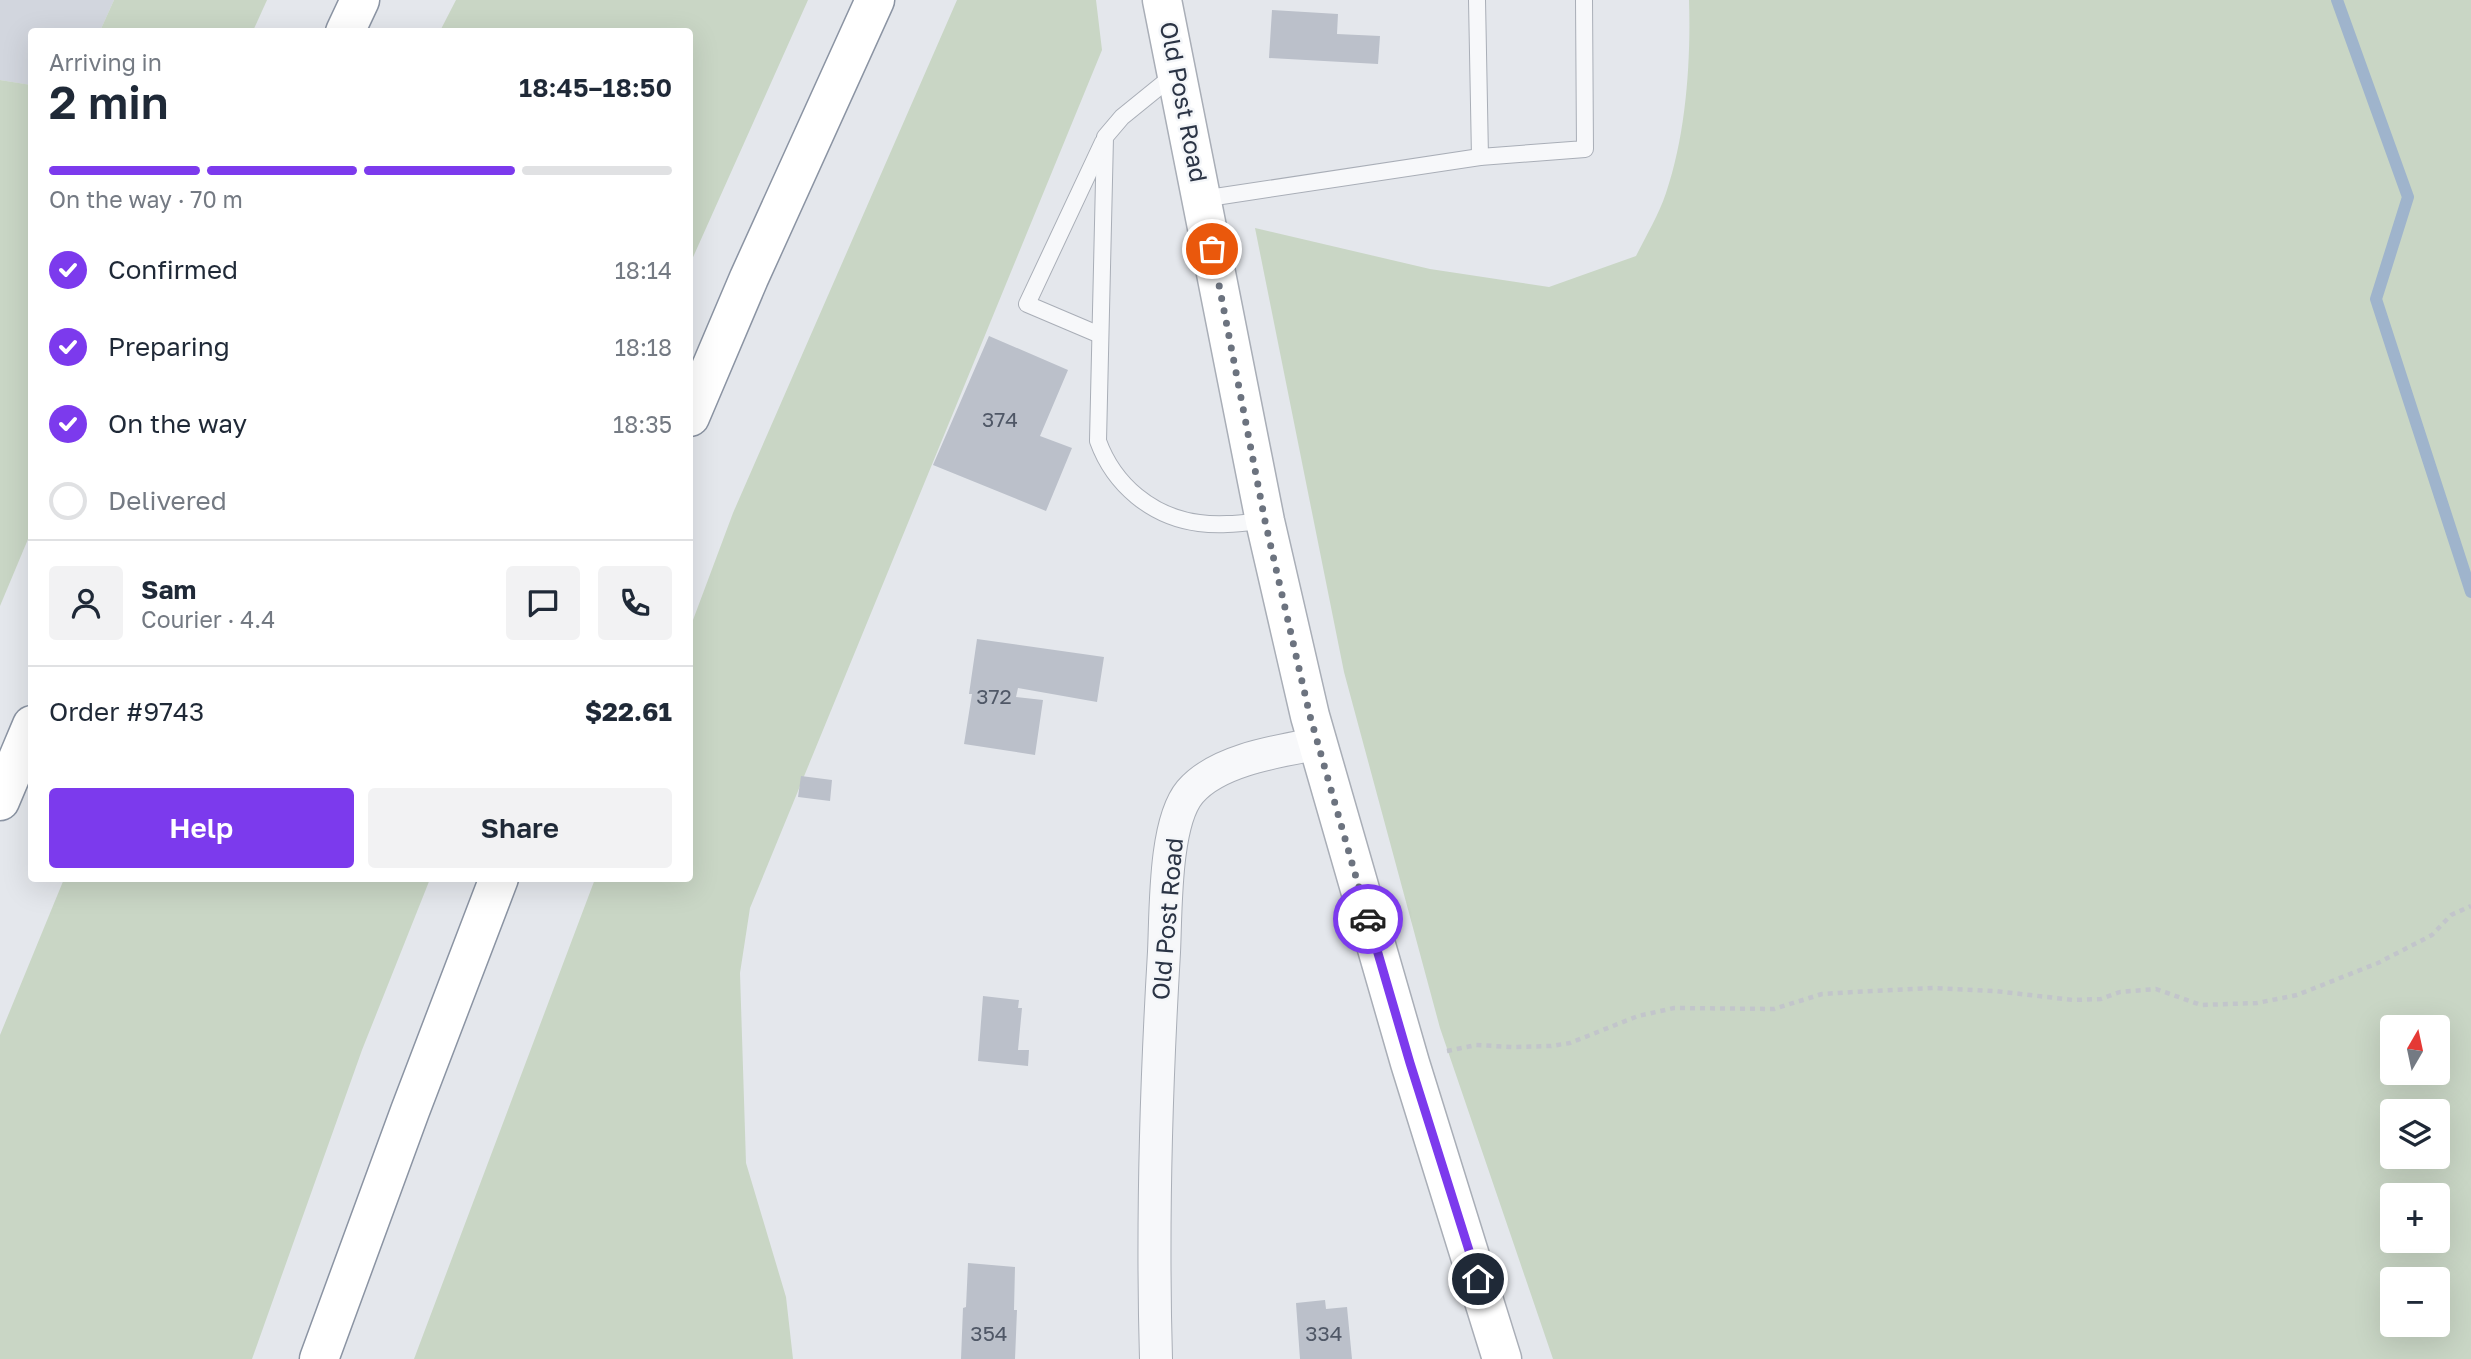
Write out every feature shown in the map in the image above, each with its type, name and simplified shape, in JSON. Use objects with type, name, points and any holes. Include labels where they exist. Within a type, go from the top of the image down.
[{"type":"main road","points":[[347,28],[360,0]]},
{"type":"main road","points":[[693,410],[749,278],[875,0]]},
{"type":"main road","name":"Old Post Road","points":[[1162,0],[1265,521],[1317,744]]},
{"type":"main road","points":[[0,801],[28,734]]},
{"type":"main road","points":[[1317,744],[1409,1058],[1502,1359]]},
{"type":"main road","points":[[319,1359],[497,882]]},
{"type":"street","name":"Old Post Road","points":[[1156,1359],[1154,1186],[1161,1008],[1169,875],[1179,812],[1191,790],[1214,774],[1240,762],[1317,744]]},
{"type":"lane","points":[[1477,0],[1480,157]]},
{"type":"lane","points":[[1202,199],[1480,157],[1585,149],[1584,0]]},
{"type":"lane","points":[[1100,335],[1027,304],[1105,137],[1122,117],[1177,73]]},
{"type":"lane","points":[[1105,137],[1098,441],[1104,456],[1119,478],[1140,500],[1162,513],[1198,523],[1265,521]]},
{"type":"path","points":[[1409,1058],[1476,1045],[1551,1046],[1570,1043],[1638,1016],[1674,1008],[1774,1009],[1822,994],[1934,988],[1995,991],[2073,1000],[2101,999],[2120,992],[2156,989],[2201,1005],[2257,1003],[2297,995],[2378,963],[2432,935],[2451,915],[2471,906]]},
{"type":"shaded area","points":[[0,0],[114,0],[101,28],[28,28],[28,85],[0,80]]},
{"type":"green space","points":[[114,0],[267,0],[254,28],[101,28]]},
{"type":"green space","points":[[456,0],[808,0],[693,257],[693,28],[442,28]]},
{"type":"green space","points":[[957,0],[1096,0],[1102,50],[750,908],[740,973],[746,1163],[786,1297],[793,1359],[414,1359],[594,882],[693,882],[693,620],[733,513]]},
{"type":"green space","points":[[1689,0],[2471,0],[2471,1359],[1553,1359],[1440,1028],[1344,672],[1255,228],[1430,269],[1549,287],[1636,256],[1663,201],[1673,170],[1683,122],[1688,73]]},
{"type":"green space","points":[[0,80],[28,85],[28,539],[0,606]]},
{"type":"green space","points":[[63,882],[429,882],[362,1050],[252,1359],[0,1359],[0,1035]]},
{"type":"building","points":[[1272,10],[1338,14],[1337,34],[1380,36],[1378,64],[1269,58]]},
{"type":"building","points":[[989,336],[1068,370],[1040,436],[1072,448],[1046,511],[933,465]]},
{"type":"building","points":[[977,639],[1104,657],[1097,702],[1018,688],[1016,697],[1043,700],[1035,755],[964,744]]},
{"type":"building","points":[[801,776],[832,780],[830,801],[798,797]]},
{"type":"building","points":[[983,996],[1019,1000],[1018,1008],[1022,1008],[1018,1050],[1029,1050],[1028,1066],[978,1061]]},
{"type":"building","points":[[968,1263],[1015,1267],[1015,1359],[961,1359]]},
{"type":"building","points":[[1325,1300],[1326,1309],[1347,1307],[1352,1359],[1300,1359],[1296,1303]]},
{"type":"waterway","points":[[2337,0],[2408,197],[2376,299],[2471,592]]},
{"type":"way so far","points":[[1212,249],[1265,521],[1310,716],[1368,919]]},
{"type":"route","points":[[1368,919],[1478,1279]]}]
